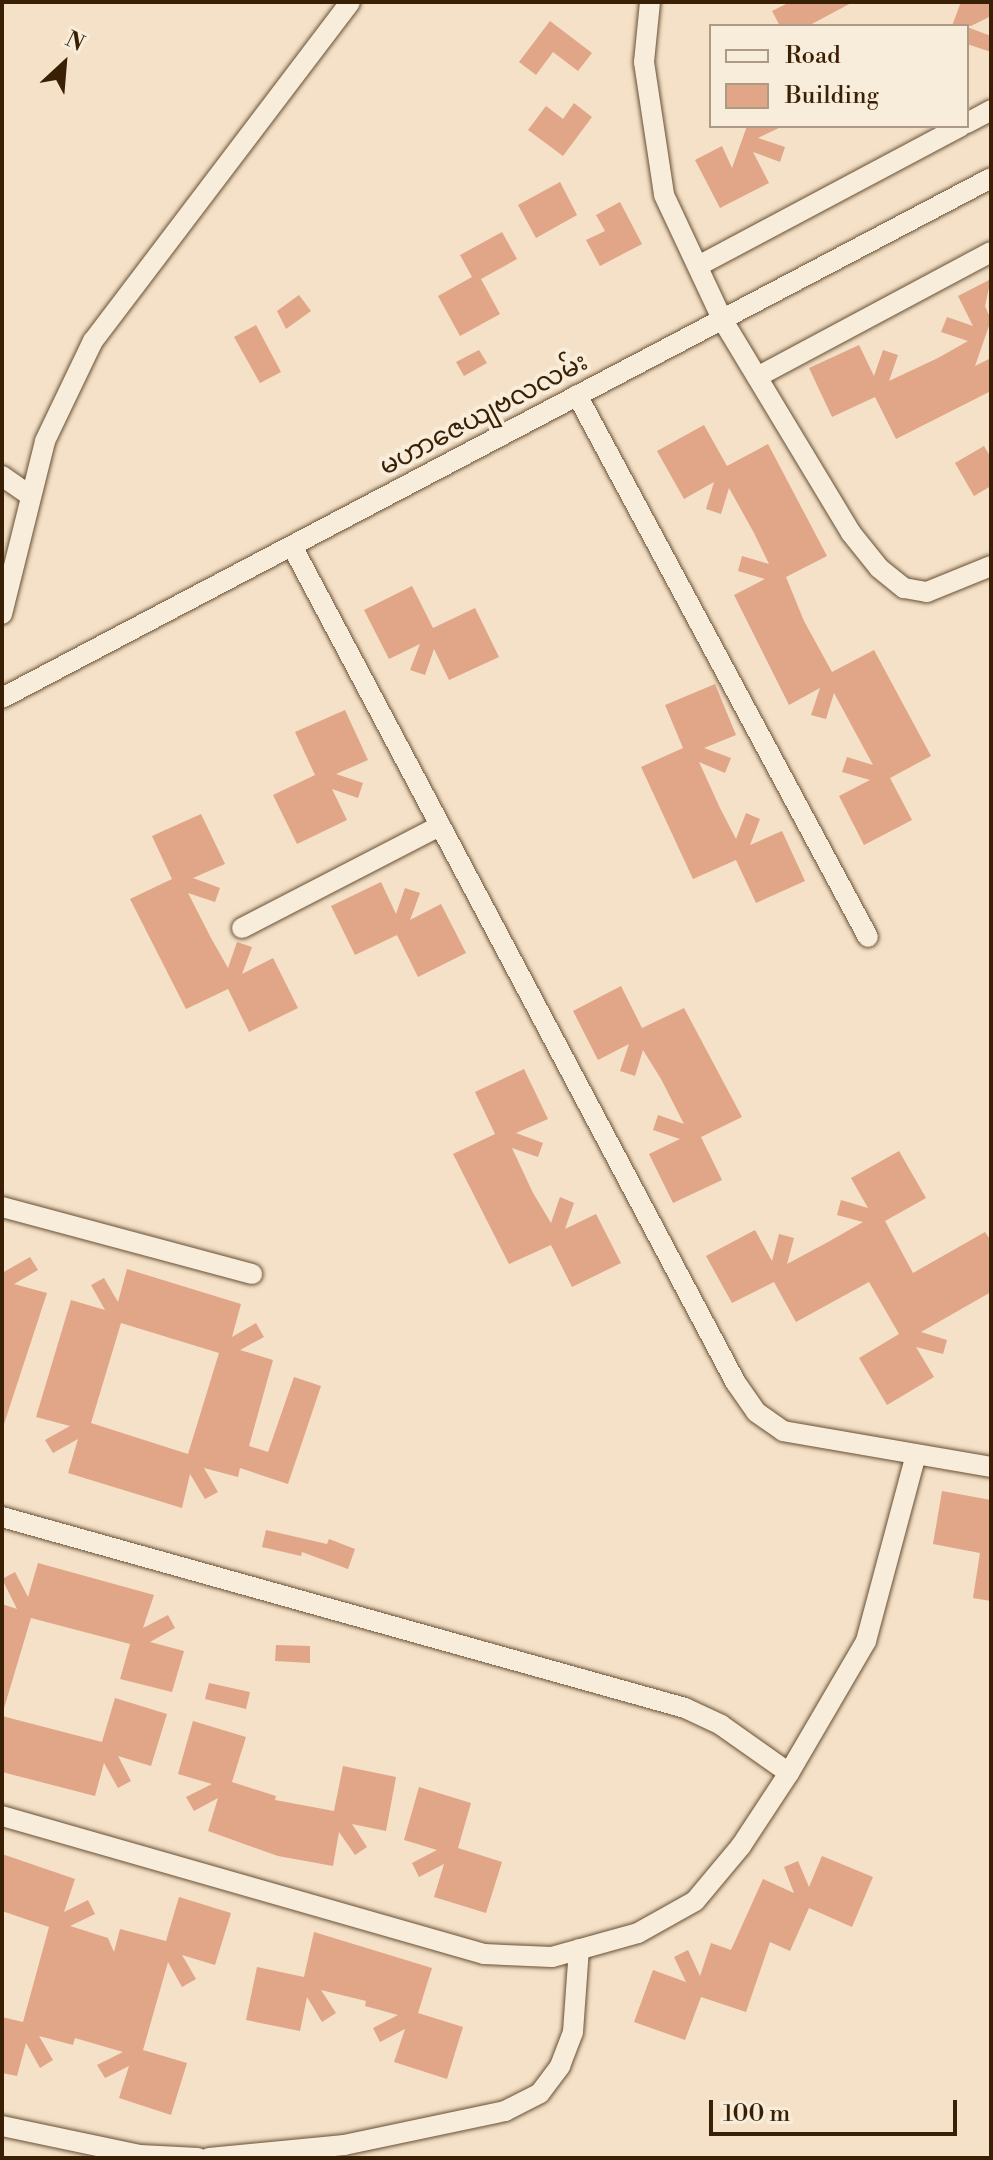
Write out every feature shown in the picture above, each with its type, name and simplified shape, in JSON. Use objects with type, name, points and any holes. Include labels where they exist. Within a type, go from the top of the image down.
[{"type":"street","points":[[2,614],[29,495],[45,441],[93,341],[350,2]]},
{"type":"street","points":[[650,2],[644,62],[664,195],[722,319],[851,533],[879,568],[904,588],[927,592],[991,566]]},
{"type":"street","points":[[969,122],[991,110]]},
{"type":"street","points":[[698,266],[957,128]]},
{"type":"street","name":"မဟာဇေယျဗလလမ်း","points":[[2,698],[991,178]]},
{"type":"street","points":[[757,377],[991,252]]},
{"type":"street","points":[[577,395],[868,937]]},
{"type":"street","points":[[2,476],[29,495]]},
{"type":"street","points":[[292,546],[736,1383],[756,1412],[783,1431],[991,1467]]},
{"type":"street","points":[[242,928],[440,826]]},
{"type":"street","points":[[2,1207],[252,1274]]},
{"type":"street","points":[[2,1816],[484,1954],[552,1957],[638,1933],[695,1901],[741,1846],[789,1773],[866,1641],[916,1455]]},
{"type":"street","points":[[2,1517],[685,1708],[721,1725],[789,1773]]},
{"type":"street","points":[[209,2158],[344,2145],[505,2111],[540,2093],[560,2066],[573,2032],[579,1949]]},
{"type":"street","points":[[2,2126],[140,2155],[198,2158]]},
{"type":"building","points":[[790,2],[853,2],[812,24],[779,24],[772,11]]},
{"type":"building","points":[[961,2],[991,2],[991,16],[971,26],[953,24]]},
{"type":"building","points":[[550,21],[592,53],[578,71],[553,52],[536,75],[519,62]]},
{"type":"building","points":[[969,28],[991,36],[991,52],[969,45]]},
{"type":"building","points":[[574,103],[592,117],[563,156],[528,130],[546,106],[563,119]]},
{"type":"building","points":[[746,128],[779,128],[758,138],[785,147],[780,162],[753,152],[769,183],[720,208],[695,160],[722,146],[732,168]]},
{"type":"building","points":[[560,182],[577,215],[536,238],[518,205]]},
{"type":"building","points":[[620,202],[642,244],[600,266],[586,240],[605,231],[596,215]]},
{"type":"building","points":[[502,232],[517,259],[481,279],[500,314],[460,336],[438,296],[472,277],[460,255]]},
{"type":"building","points":[[991,279],[985,306],[991,320],[975,366],[991,358],[991,391],[896,439],[875,397],[832,417],[809,368],[859,345],[874,376],[883,350],[898,355],[889,381],[938,358],[968,341],[941,332],[947,317],[973,326],[958,296]]},
{"type":"building","points":[[299,295],[311,311],[286,329],[277,311]]},
{"type":"building","points":[[256,325],[281,372],[260,383],[234,337]]},
{"type":"building","points":[[479,350],[487,363],[464,376],[456,362]]},
{"type":"building","points":[[704,425],[727,466],[768,444],[827,556],[786,577],[804,621],[832,672],[874,650],[931,756],[890,778],[912,820],[864,845],[839,796],[870,780],[842,772],[847,757],[873,765],[834,693],[826,719],[811,715],[820,688],[789,705],[734,595],[765,579],[738,571],[742,556],[769,564],[754,533],[729,488],[721,514],[706,509],[714,482],[684,499],[657,451]]},
{"type":"building","points":[[984,446],[991,458],[991,486],[974,496],[955,463]]},
{"type":"building","points":[[412,586],[433,628],[475,608],[499,657],[449,680],[434,649],[425,675],[410,670],[420,644],[389,659],[364,610]]},
{"type":"building","points":[[715,684],[736,735],[704,748],[731,758],[725,773],[699,762],[720,808],[736,839],[746,813],[760,819],[750,845],[782,831],[805,881],[756,903],[736,860],[693,879],[641,767],[683,748],[665,705]]},
{"type":"building","points":[[345,710],[368,760],[336,774],[363,783],[358,798],[332,789],[347,820],[297,844],[273,795],[315,775],[295,732]]},
{"type":"building","points":[[201,814],[225,864],[193,878],[220,888],[215,902],[188,893],[228,968],[237,942],[252,947],[242,974],[273,958],[298,1008],[249,1032],[228,989],[186,1009],[130,899],[172,879],[152,836]]},
{"type":"building","points":[[381,882],[396,914],[405,888],[420,893],[410,920],[441,904],[466,953],[418,977],[397,935],[355,955],[331,906]]},
{"type":"building","points":[[621,986],[642,1028],[684,1008],[742,1117],[701,1137],[722,1180],[673,1203],[649,1154],[680,1139],[653,1130],[658,1115],[684,1124],[661,1079],[643,1050],[635,1076],[620,1071],[629,1044],[598,1060],[573,1011]]},
{"type":"building","points":[[524,1069],[548,1119],[516,1133],[543,1143],[538,1157],[512,1148],[533,1193],[551,1223],[560,1197],[574,1203],[565,1229],[596,1214],[621,1263],[572,1287],[551,1245],[509,1264],[453,1154],[495,1134],[475,1092]]},
{"type":"building","points":[[899,1151],[926,1198],[885,1221],[913,1273],[985,1232],[991,1241],[991,1292],[921,1332],[947,1340],[943,1354],[916,1347],[934,1377],[887,1405],[859,1358],[899,1334],[869,1282],[796,1322],[774,1282],[732,1303],[706,1256],[755,1230],[772,1261],[779,1234],[794,1238],[787,1264],[828,1242],[863,1222],[837,1215],[841,1200],[868,1208],[851,1178]]},
{"type":"building","points":[[30,1257],[38,1270],[14,1284],[47,1293],[2,1430],[2,1273]]},
{"type":"building","points":[[127,1269],[241,1304],[232,1337],[256,1323],[264,1337],[240,1350],[273,1360],[249,1446],[268,1452],[294,1377],[321,1386],[288,1484],[240,1468],[238,1477],[204,1468],[218,1492],[205,1499],[190,1474],[182,1508],[68,1473],[78,1439],[53,1453],[45,1440],[70,1426],[36,1417],[71,1300],[105,1310],[91,1285],[104,1278],[118,1302]],"holes":[[[121,1323],[219,1353],[188,1454],[91,1423]]]},
{"type":"building","points":[[942,1491],[991,1500],[991,1601],[973,1598],[980,1553],[933,1544]]},
{"type":"building","points":[[266,1530],[327,1544],[329,1539],[355,1549],[348,1569],[302,1552],[301,1556],[262,1547]]},
{"type":"building","points":[[38,1563],[154,1595],[143,1628],[168,1615],[175,1628],[150,1642],[184,1651],[172,1692],[120,1679],[130,1644],[31,1618],[2,1715],[2,1604],[17,1609],[2,1579],[15,1572],[28,1597]]},
{"type":"building","points":[[276,1645],[310,1646],[310,1663],[275,1661]]},
{"type":"building","points":[[209,1683],[250,1692],[246,1709],[205,1699]]},
{"type":"building","points":[[115,1698],[167,1714],[151,1766],[118,1756],[131,1781],[118,1788],[104,1763],[95,1796],[2,1772],[2,1716],[102,1742]]},
{"type":"building","points":[[193,1721],[246,1737],[232,1782],[276,1796],[275,1800],[334,1811],[343,1766],[396,1777],[386,1831],[352,1824],[367,1847],[355,1855],[339,1832],[333,1866],[278,1856],[208,1831],[218,1798],[194,1811],[186,1797],[212,1784],[178,1774]]},
{"type":"building","points":[[419,1787],[471,1803],[458,1848],[502,1862],[486,1913],[434,1897],[444,1864],[419,1877],[412,1863],[437,1850],[404,1840]]},
{"type":"building","points":[[2,1854],[75,1879],[64,1912],[88,1900],[95,1914],[70,1926],[108,1938],[114,1952],[120,1929],[166,1941],[179,1897],[231,1913],[215,1965],[182,1955],[196,1979],[182,1987],[168,1962],[143,2050],[187,2063],[171,2115],[119,2098],[129,2066],[105,2078],[97,2065],[123,2052],[75,2038],[73,2045],[39,2036],[53,2060],[40,2068],[26,2043],[17,2076],[2,2073],[2,2017],[23,2022],[49,1927],[2,1911]]},
{"type":"building","points":[[822,1856],[873,1877],[852,1927],[809,1908],[790,1951],[770,1942],[746,2012],[701,1997],[685,2040],[634,2022],[653,1970],[686,1982],[674,1957],[688,1950],[700,1976],[711,1943],[731,1950],[763,1879],[794,1893],[784,1867],[798,1861],[809,1887]]},
{"type":"building","points":[[314,1932],[432,1968],[418,2013],[463,2027],[447,2079],[394,2062],[405,2029],[380,2042],[373,2028],[398,2015],[365,2006],[366,2001],[321,1990],[336,2013],[322,2022],[307,1997],[300,2031],[246,2020],[257,1967],[304,1977]]}]
